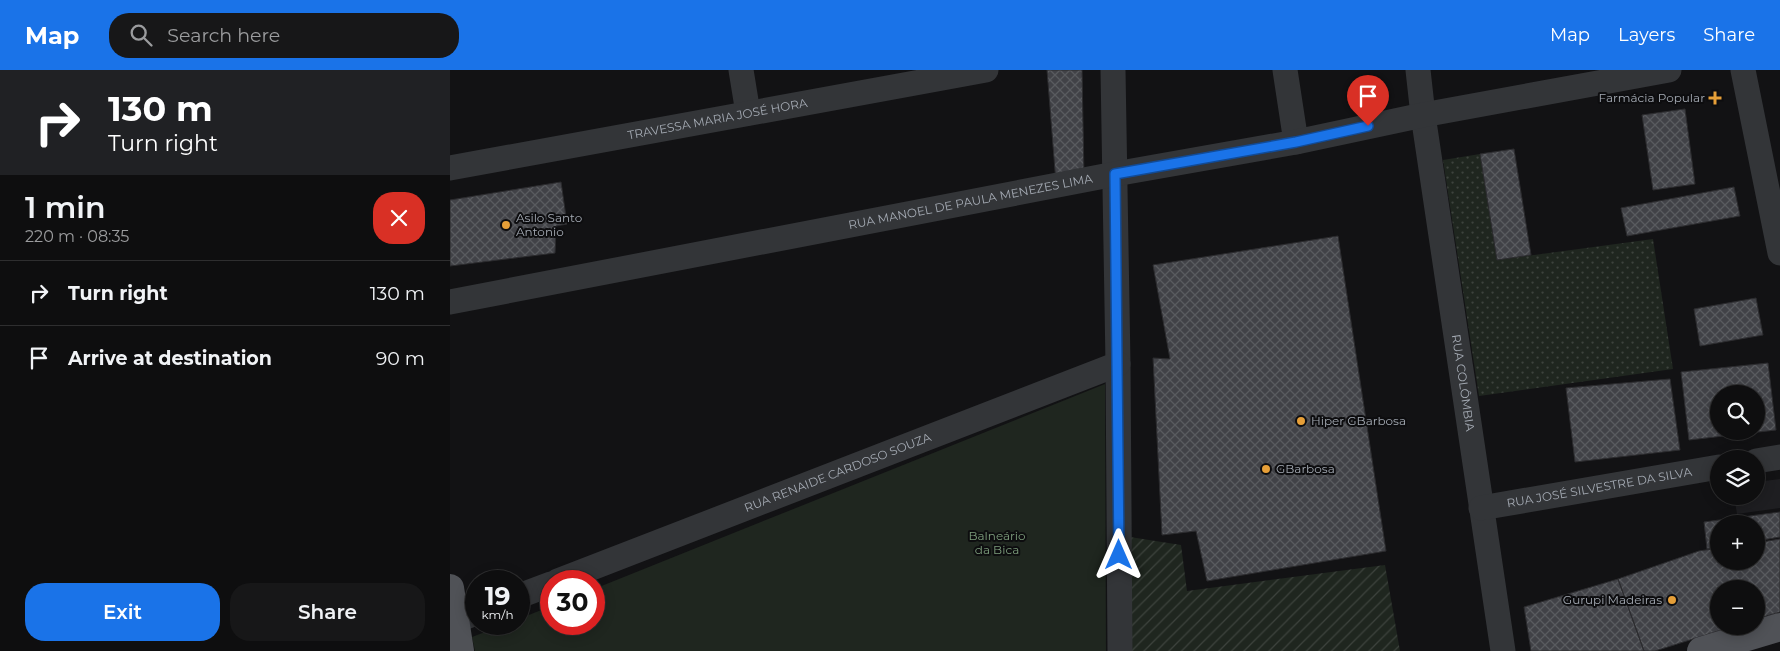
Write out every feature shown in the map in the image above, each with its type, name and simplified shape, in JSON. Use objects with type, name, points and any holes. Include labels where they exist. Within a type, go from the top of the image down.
[{"type":"main road","points":[[450,588],[465,615]]},
{"type":"main road","points":[[460,651],[465,623]]},
{"type":"main road","points":[[1701,651],[1780,627]]},
{"type":"street","points":[[741,70],[748,113]]},
{"type":"street","name":"TRAVESSA MARIA JOSÉ HORA","points":[[450,168],[748,113],[881,79],[986,70]]},
{"type":"street","points":[[1113,70],[1120,651]]},
{"type":"street","points":[[1285,70],[1296,142]]},
{"type":"street","name":"RUA COLÔMBIA","points":[[1418,70],[1423,115],[1503,651]]},
{"type":"street","name":"RUA MANOEL DE PAULA MENEZES LIMA","points":[[450,302],[1115,174],[1296,142],[1423,115],[1669,70]]},
{"type":"street","points":[[1742,70],[1780,253]]},
{"type":"street","name":"RUA RENAIDE CARDOSO SOUZA","points":[[586,570],[1118,364]]},
{"type":"street","points":[[1765,460],[1780,457]]},
{"type":"street","name":"RUA JOSÉ SILVESTRE DA SILVA","points":[[1481,508],[1710,469]]},
{"type":"shaded area","points":[[1780,479],[1780,508],[1737,514],[1736,505],[1765,505],[1765,481]]},
{"type":"green space","points":[[1480,154],[1497,260],[1653,239],[1673,369],[1479,396],[1443,160]]},
{"type":"green space","name":"Balneário da Bica","points":[[1105,384],[1106,651],[475,651],[472,637],[477,635],[530,635],[530,615],[540,610],[540,635],[605,635],[605,585]]},
{"type":"green space","points":[[1130,537],[1181,545],[1187,591],[1385,565],[1400,651],[1131,651]]},
{"type":"building","points":[[1047,70],[1082,70],[1084,177],[1056,183]]},
{"type":"building","points":[[1685,109],[1695,184],[1653,190],[1642,115]]},
{"type":"building","points":[[1514,149],[1531,255],[1497,260],[1480,154]]},
{"type":"building","name":"Asilo Santo Antonio","points":[[561,182],[567,224],[556,226],[555,253],[450,266],[450,200]]},
{"type":"building","points":[[1734,187],[1740,216],[1627,236],[1621,208]]},
{"type":"building","name":"GBarbosa","points":[[1338,236],[1386,551],[1207,581],[1196,531],[1162,535],[1153,358],[1170,359],[1153,265]]},
{"type":"building","points":[[1756,298],[1763,335],[1700,346],[1694,309]]},
{"type":"building","points":[[1768,363],[1776,430],[1765,431],[1765,385],[1710,385],[1710,438],[1689,440],[1681,372]]},
{"type":"building","points":[[1670,379],[1680,450],[1575,462],[1566,388]]},
{"type":"building","points":[[1780,512],[1780,537],[1765,540],[1765,515],[1757,515]]},
{"type":"building","points":[[1710,521],[1710,548],[1707,549],[1704,522]]},
{"type":"building","name":"Gurupi Madeiras","points":[[1780,539],[1780,612],[1765,616],[1765,580],[1710,580],[1710,634],[1655,651],[1644,651],[1618,579],[1699,551],[1710,549],[1710,570],[1765,570],[1765,542]]},
{"type":"building","points":[[1618,579],[1644,651],[1531,651],[1524,607]]},
{"type":"place","name":"Farmácia Popular","points":[[1715,98]]},
{"type":"place","name":"Asilo Santo Antonio","points":[[506,225]]},
{"type":"place","name":"Hiper GBarbosa","points":[[1301,421]]},
{"type":"place","name":"GBarbosa","points":[[1266,469]]},
{"type":"place","name":"Gurupi Madeiras","points":[[1672,600]]},
{"type":"route","points":[[1119,555],[1115,174],[1296,142],[1368,126]]}]
